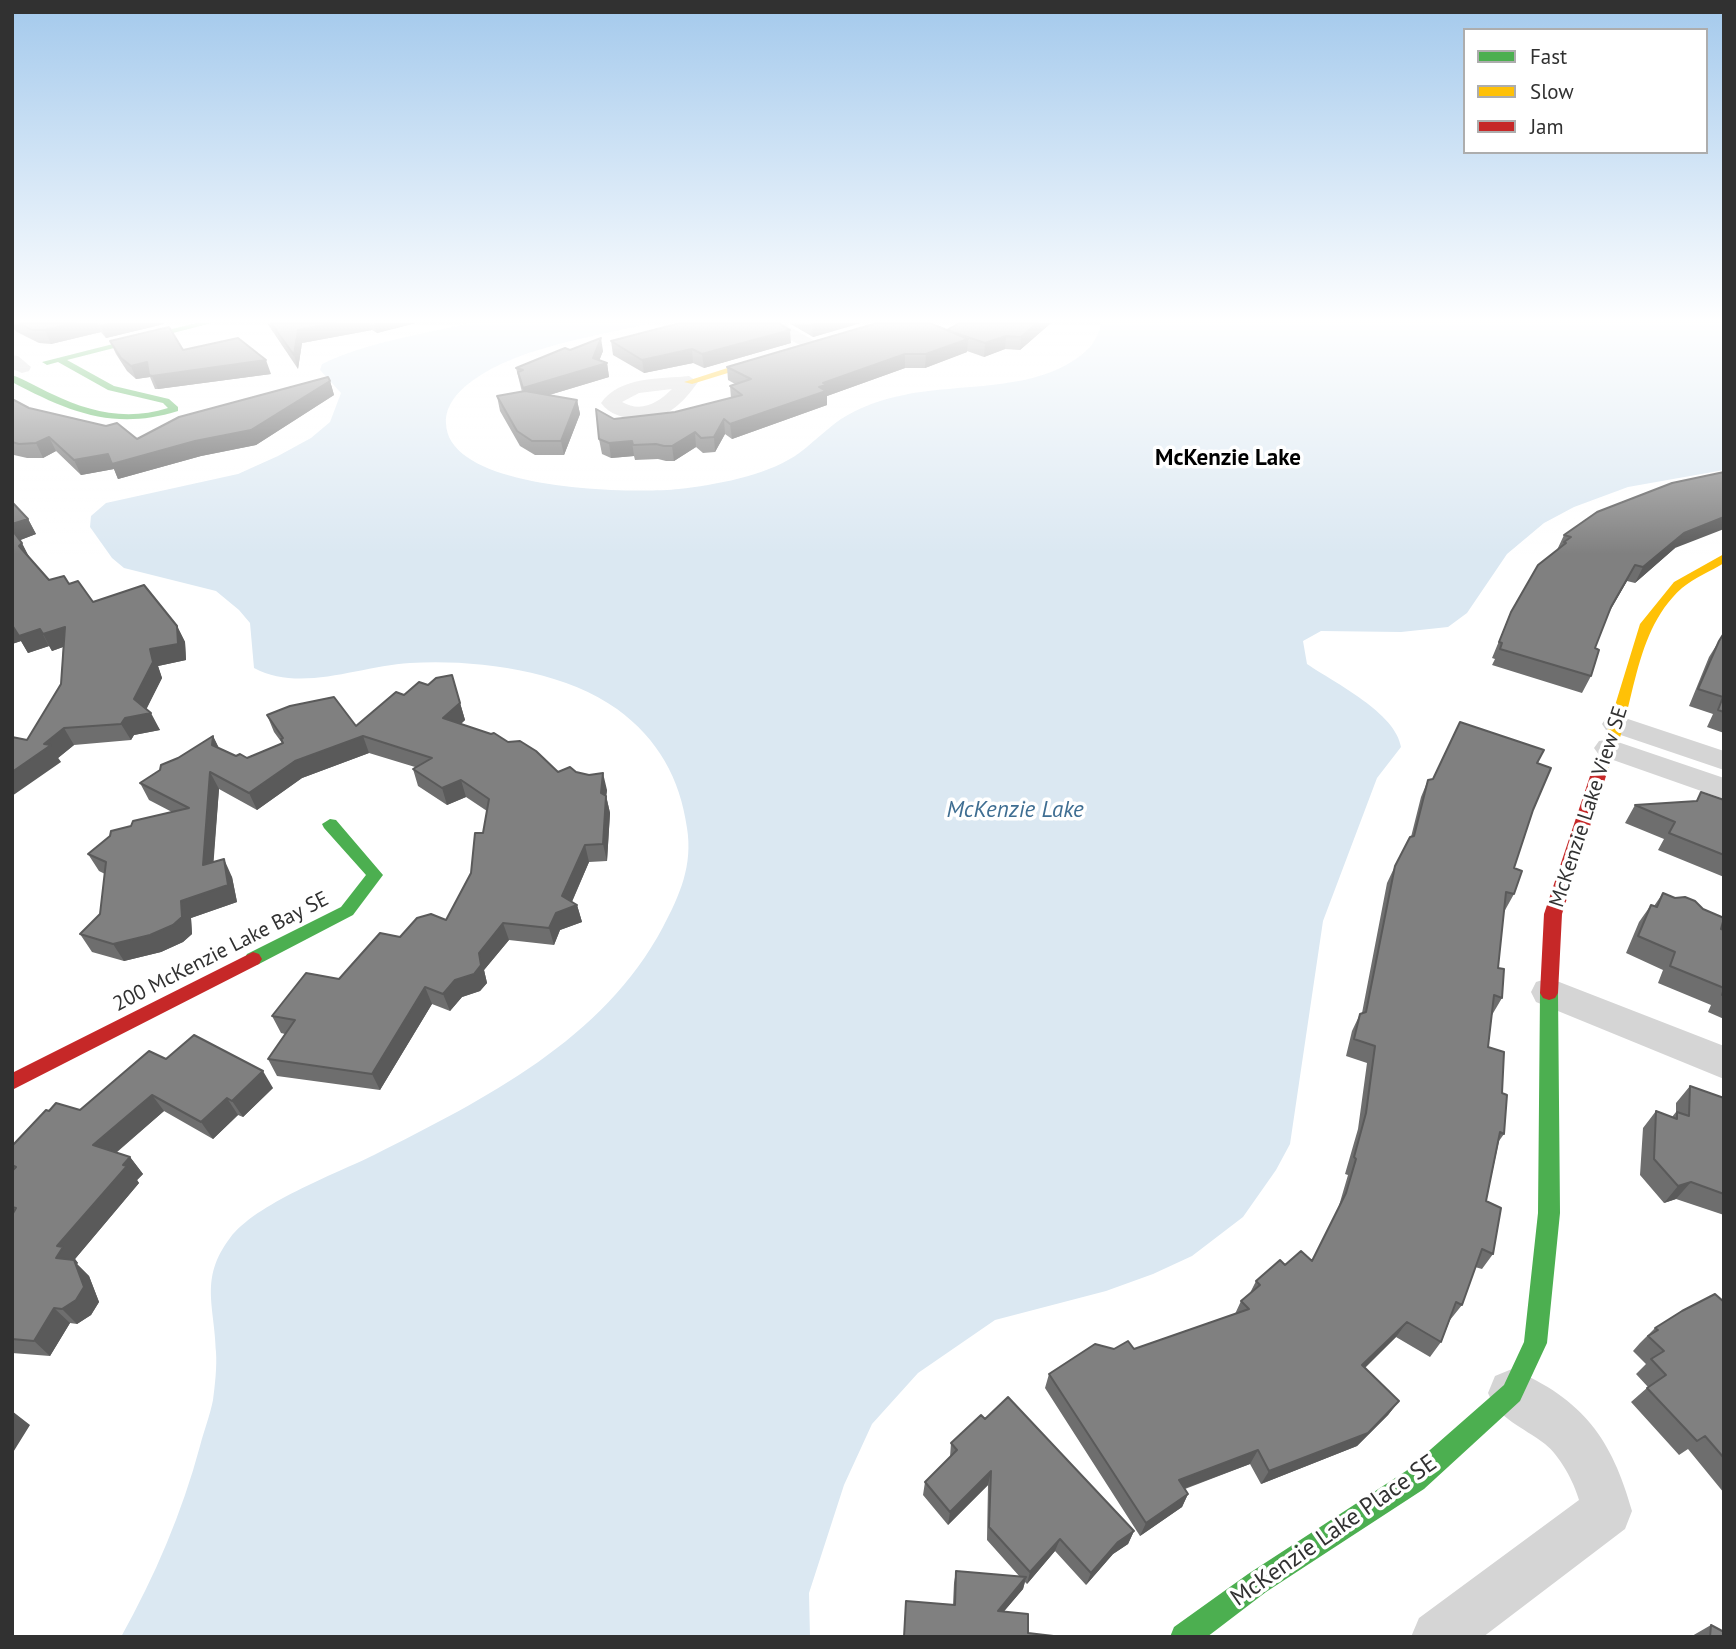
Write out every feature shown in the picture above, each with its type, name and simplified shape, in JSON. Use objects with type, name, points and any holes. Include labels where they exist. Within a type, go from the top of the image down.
[{"type":"street","points":[[56,400],[63,405],[127,421],[159,418],[175,409],[162,400]]},
{"type":"street","name":"McKenzie Lake View SE","points":[[1549,992],[1553,914],[1588,800],[1613,736],[1646,624],[1678,585],[1724,558]]},
{"type":"street","points":[[1613,736],[1724,761]]},
{"type":"street","points":[[1613,736],[1724,789]]},
{"type":"street","name":"200 McKenzie Lake Bay SE","points":[[12,1082],[347,911],[375,875],[330,824]]},
{"type":"street","points":[[1549,992],[1724,1063]]},
{"type":"street","name":"McKenzie Lake Place SE","points":[[1184,1637],[1257,1583],[1415,1480],[1511,1393],[1535,1343],[1549,1213],[1549,992]]},
{"type":"street","points":[[1438,1637],[1607,1511],[1597,1475],[1565,1429],[1511,1393]]},
{"type":"water","name":"McKenzie Lake","points":[[338,400],[453,400],[446,423],[454,446],[476,463],[508,475],[545,483],[585,488],[656,490],[723,482],[769,469],[795,456],[841,419],[883,400],[1724,400],[1724,470],[1628,487],[1574,507],[1544,523],[1507,554],[1467,613],[1448,627],[1401,632],[1321,631],[1303,641],[1307,664],[1376,711],[1397,734],[1401,747],[1377,778],[1323,921],[1290,1144],[1276,1170],[1243,1217],[1192,1256],[1106,1291],[995,1320],[918,1373],[872,1424],[844,1485],[809,1593],[810,1637],[121,1637],[145,1591],[176,1520],[210,1411],[216,1364],[212,1280],[220,1253],[230,1238],[242,1225],[276,1202],[458,1112],[538,1062],[574,1034],[608,1002],[638,967],[675,903],[687,867],[688,842],[684,810],[665,761],[644,733],[617,709],[595,696],[545,676],[462,663],[410,663],[311,678],[272,675],[254,668],[250,623],[216,591],[124,568],[112,558],[90,527],[91,516],[106,503],[238,474],[311,438],[330,422]]},
{"type":"building","points":[[12,400],[29,408],[106,426],[117,423],[137,439],[179,417],[242,400],[299,400],[251,430],[195,441],[112,464],[108,454],[74,460],[49,437],[36,443],[12,442]]},
{"type":"building","points":[[499,400],[577,400],[561,441],[532,441],[517,431]]},
{"type":"building","points":[[722,400],[800,400],[730,424],[724,419],[714,437],[701,438],[695,432],[672,446],[633,445],[632,441],[609,443],[599,439],[596,409],[614,419],[675,412]]},
{"type":"building","points":[[1724,472],[1724,517],[1684,533],[1643,567],[1635,565],[1611,607],[1595,648],[1599,650],[1591,676],[1500,649],[1502,643],[1499,642],[1511,612],[1538,565],[1571,537],[1564,535],[1597,512],[1672,483]]},
{"type":"building","points":[[12,502],[28,519],[12,524]]},
{"type":"building","points":[[12,530],[22,543],[19,546],[49,580],[64,576],[69,584],[78,581],[93,602],[144,585],[177,626],[178,644],[150,649],[153,662],[134,699],[151,713],[125,718],[121,724],[64,728],[44,744],[51,745],[12,772],[12,737],[27,740],[61,684],[65,627],[43,634],[40,629],[19,636],[12,625]]},
{"type":"building","points":[[1724,633],[1724,712],[1718,710],[1723,697],[1698,689]]},
{"type":"building","points":[[452,675],[460,703],[443,718],[494,733],[508,742],[520,741],[536,751],[558,772],[570,767],[576,772],[589,775],[603,773],[601,793],[606,796],[603,844],[585,845],[562,896],[577,905],[556,913],[549,928],[503,923],[479,953],[481,965],[474,974],[455,980],[443,994],[425,987],[372,1074],[268,1059],[295,1020],[272,1016],[306,973],[339,979],[380,933],[400,937],[417,918],[431,914],[446,920],[471,873],[475,833],[483,833],[489,799],[461,780],[442,788],[413,769],[432,758],[363,736],[295,761],[249,793],[210,772],[203,865],[224,859],[228,885],[181,901],[182,917],[173,925],[150,935],[113,944],[80,934],[100,914],[106,862],[88,854],[110,836],[111,831],[131,826],[133,821],[189,808],[140,783],[160,770],[161,765],[178,758],[213,736],[212,745],[247,758],[283,743],[283,738],[267,715],[290,706],[334,697],[356,726],[396,692],[404,695],[419,682],[428,685],[436,678]]},
{"type":"building","points":[[1460,722],[1544,750],[1537,763],[1551,768],[1533,810],[1514,868],[1522,871],[1514,894],[1506,892],[1498,968],[1504,969],[1502,998],[1494,995],[1488,1047],[1504,1052],[1502,1093],[1507,1095],[1504,1134],[1500,1132],[1486,1201],[1501,1208],[1493,1254],[1482,1249],[1462,1305],[1456,1302],[1441,1342],[1407,1322],[1362,1365],[1399,1401],[1368,1433],[1269,1471],[1258,1450],[1179,1480],[1188,1494],[1146,1523],[1049,1374],[1095,1344],[1114,1349],[1128,1341],[1134,1349],[1249,1309],[1241,1301],[1260,1285],[1256,1281],[1280,1260],[1285,1265],[1301,1251],[1312,1261],[1346,1193],[1366,1113],[1375,1046],[1354,1039],[1360,1014],[1366,1012],[1395,866],[1410,837],[1414,836],[1428,780],[1433,779]]},
{"type":"building","points":[[1701,792],[1724,800],[1724,855],[1669,833],[1675,822],[1635,805],[1697,801]]},
{"type":"building","points":[[1663,893],[1695,901],[1703,909],[1724,918],[1721,929],[1724,930],[1724,988],[1670,966],[1675,952],[1638,936],[1651,905],[1657,907]]},
{"type":"building","points":[[194,1035],[263,1071],[232,1101],[227,1098],[201,1122],[152,1095],[93,1145],[130,1157],[123,1165],[127,1166],[57,1246],[63,1247],[56,1258],[74,1260],[84,1287],[76,1300],[62,1309],[54,1308],[34,1341],[12,1339],[12,1215],[16,1208],[12,1207],[12,1171],[16,1167],[12,1165],[12,1146],[56,1103],[80,1110],[149,1051],[166,1059]]},
{"type":"building","points":[[1690,1086],[1724,1098],[1724,1194],[1691,1182],[1678,1186],[1654,1159],[1656,1111],[1677,1119],[1677,1112],[1689,1116]]},
{"type":"building","points":[[1715,1294],[1724,1302],[1724,1458],[1705,1436],[1697,1441],[1647,1388],[1666,1375],[1651,1359],[1664,1351],[1648,1336],[1658,1330],[1655,1328],[1682,1311]]},
{"type":"building","points":[[1008,1397],[1134,1531],[1118,1542],[1091,1573],[1060,1539],[1030,1572],[989,1527],[991,1471],[950,1512],[925,1482],[957,1450],[951,1443],[981,1415],[985,1419]]},
{"type":"building","points":[[956,1571],[1026,1577],[998,1611],[1028,1614],[1028,1633],[1062,1637],[904,1637],[906,1601],[955,1605]]},
{"type":"building","points":[[1711,1625],[1724,1632],[1724,1637],[1710,1637]]},
{"type":"traffic: fast","points":[[56,400],[91,413],[132,418],[153,416],[175,409],[162,400]]},
{"type":"traffic: fast","points":[[253,959],[347,911],[375,875],[330,824]]},
{"type":"traffic: fast","points":[[1184,1637],[1257,1583],[1415,1480],[1512,1393],[1535,1343],[1549,1213],[1549,993]]},
{"type":"traffic: slow","points":[[1598,776],[1646,624],[1678,585],[1724,558]]},
{"type":"traffic: jam","points":[[1549,993],[1553,914],[1598,776]]},
{"type":"traffic: jam","points":[[12,1082],[253,959]]},
{"type":"district","name":"McKenzie Lake","points":[[1228,458]]}]
